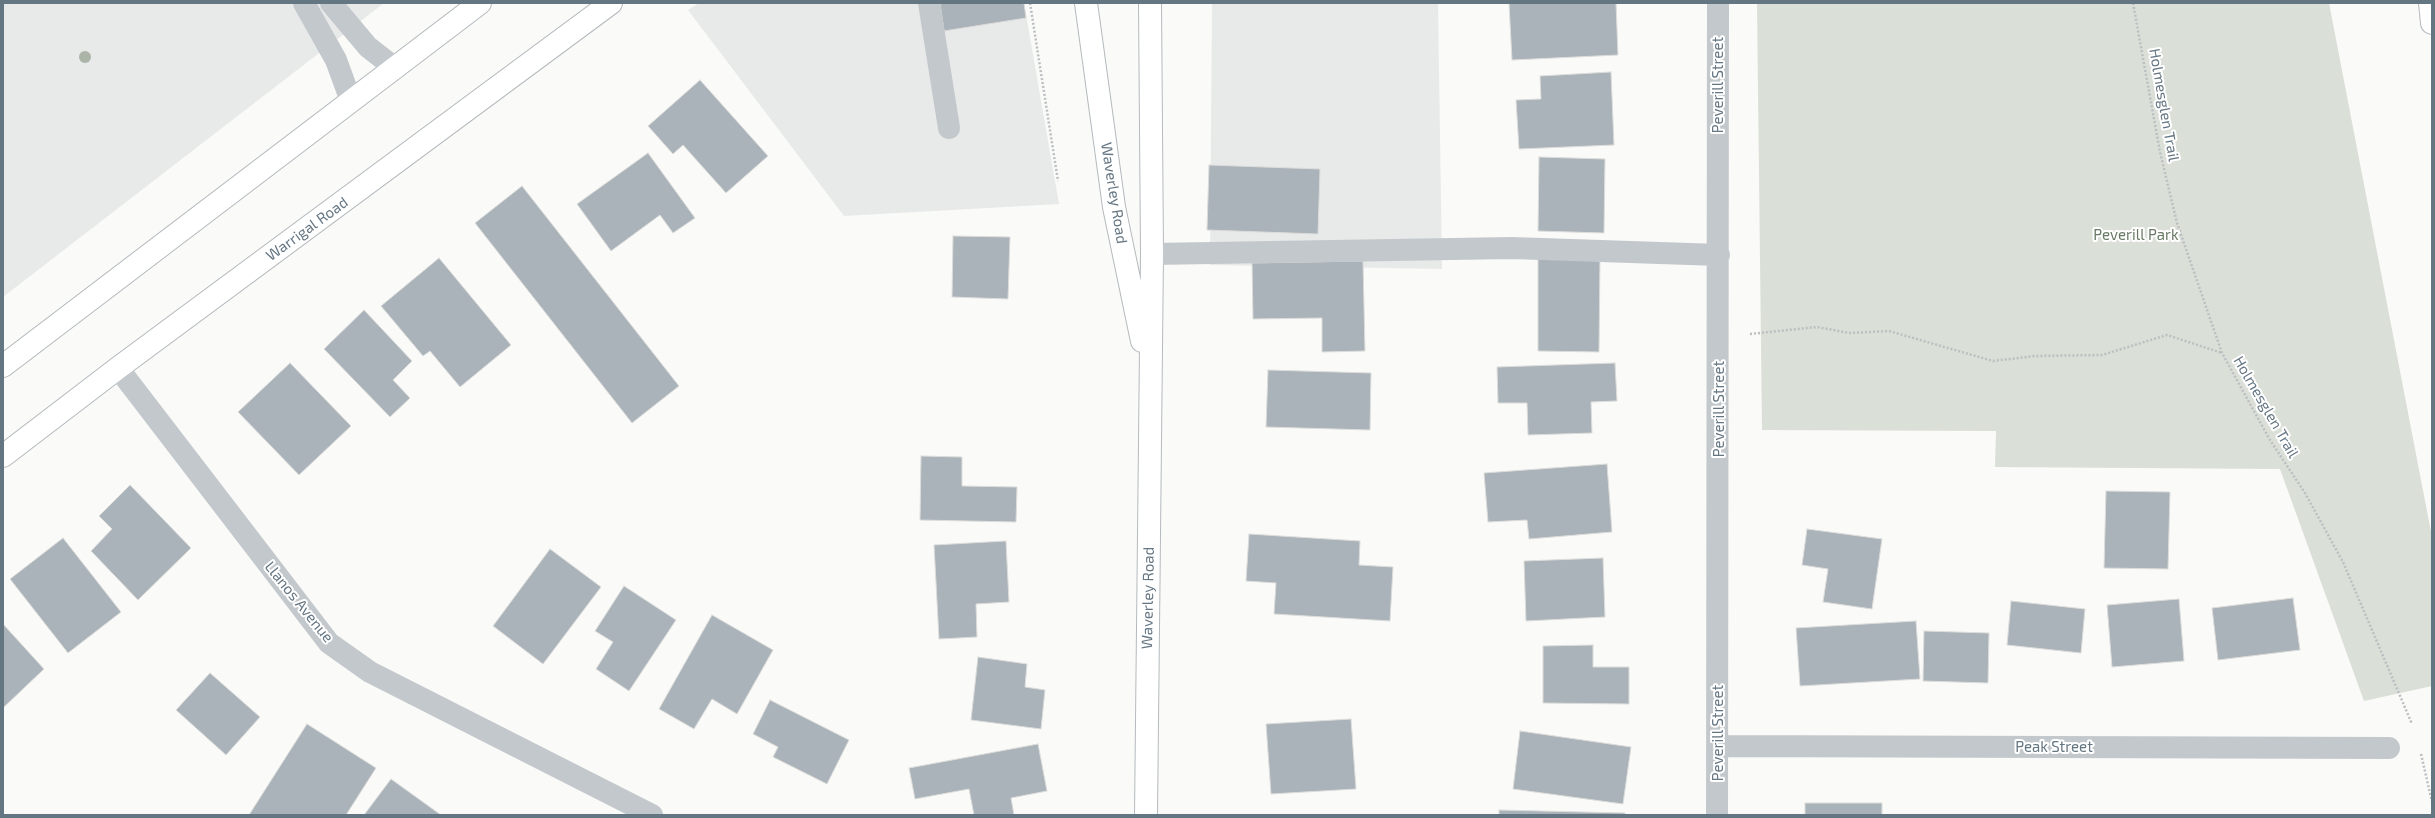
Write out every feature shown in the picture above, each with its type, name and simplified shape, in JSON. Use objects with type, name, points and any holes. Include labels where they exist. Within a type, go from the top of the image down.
[{"type":"main road","points":[[3,366],[480,3]]},
{"type":"main road","name":"Warrigal Road","points":[[3,456],[118,368],[611,3]]},
{"type":"main road","name":"Waverley Road","points":[[1086,3],[1114,207],[1150,382]]},
{"type":"main road","name":"Waverley Road","points":[[1146,815],[1152,254],[1150,3]]},
{"type":"main road","points":[[2430,3],[2432,23]]},
{"type":"street","points":[[304,3],[336,60],[351,101]]},
{"type":"street","points":[[331,3],[368,47],[396,68]]},
{"type":"street","points":[[929,3],[949,128]]},
{"type":"street","name":"Peverill Street","points":[[1717,815],[1719,335],[1718,3]]},
{"type":"street","points":[[1152,254],[1512,248],[1719,255]]},
{"type":"street","name":"Llanos Avenue","points":[[118,368],[329,643],[370,672],[652,815]]},
{"type":"street","name":"Peak Street","points":[[1718,746],[2389,748]]},
{"type":"path","points":[[1030,3],[1058,181]]},
{"type":"path","name":"Holmesglen Trail","points":[[2133,3],[2160,152],[2177,223],[2222,353],[2270,440],[2305,493],[2343,562],[2414,732]]},
{"type":"path","points":[[1719,335],[1761,334],[1817,327],[1850,333],[1889,331],[1993,361],[2035,356],[2102,355],[2167,335],[2222,353]]},
{"type":"path","points":[[2419,747],[2432,802]]},
{"type":"shaded area","points":[[3,3],[384,3],[3,297]]},
{"type":"shaded area","points":[[699,3],[1024,3],[1059,204],[844,216],[688,10]]},
{"type":"shaded area","points":[[1212,3],[1438,3],[1442,269],[1210,265]]},
{"type":"green space","name":"Peverill Park","points":[[1757,3],[2329,3],[2432,537],[2432,686],[2364,701],[2280,469],[1995,467],[1996,431],[1762,430]]},
{"type":"building","points":[[940,3],[1024,3],[1026,18],[944,31]]},
{"type":"building","points":[[1509,3],[1616,3],[1618,55],[1512,60]]},
{"type":"building","points":[[1611,72],[1614,145],[1519,149],[1516,100],[1541,99],[1540,76]]},
{"type":"building","points":[[700,80],[768,156],[726,193],[683,145],[673,154],[648,126]]},
{"type":"building","points":[[648,153],[695,218],[673,233],[660,215],[611,251],[577,204]]},
{"type":"building","points":[[1539,157],[1605,159],[1604,233],[1538,231]]},
{"type":"building","points":[[1209,165],[1320,169],[1318,234],[1207,230]]},
{"type":"building","points":[[522,186],[679,386],[632,423],[475,223]]},
{"type":"building","points":[[953,236],[1010,237],[1008,299],[952,297]]},
{"type":"building","points":[[439,258],[511,345],[460,387],[430,351],[423,356],[381,306]]},
{"type":"building","points":[[1538,259],[1600,259],[1599,352],[1538,351]]},
{"type":"building","points":[[1363,261],[1365,351],[1322,352],[1322,318],[1253,319],[1252,263]]},
{"type":"building","points":[[364,310],[412,361],[393,380],[410,398],[390,417],[324,349]]},
{"type":"building","points":[[290,363],[351,426],[299,475],[238,412]]},
{"type":"building","points":[[1615,363],[1617,401],[1591,402],[1592,433],[1528,435],[1527,403],[1498,403],[1497,367]]},
{"type":"building","points":[[1268,370],[1371,373],[1370,430],[1266,427]]},
{"type":"building","points":[[921,456],[962,457],[962,486],[1017,487],[1016,522],[920,520]]},
{"type":"building","points":[[1607,464],[1612,532],[1529,539],[1527,520],[1488,522],[1484,473]]},
{"type":"building","points":[[130,485],[191,548],[138,600],[91,551],[112,529],[99,516]]},
{"type":"building","points":[[2106,491],[2170,492],[2168,569],[2104,568]]},
{"type":"building","points":[[1807,529],[1882,539],[1872,609],[1823,602],[1828,569],[1802,565]]},
{"type":"building","points":[[1249,534],[1360,541],[1359,565],[1393,567],[1390,621],[1274,614],[1276,583],[1246,581]]},
{"type":"building","points":[[63,538],[121,612],[68,653],[10,579]]},
{"type":"building","points":[[1006,541],[1009,602],[976,604],[977,637],[939,639],[934,545]]},
{"type":"building","points":[[550,549],[601,587],[543,664],[493,626]]},
{"type":"building","points":[[1603,558],[1605,617],[1526,621],[1524,561]]},
{"type":"building","points":[[624,586],[676,620],[629,691],[596,669],[613,642],[595,631]]},
{"type":"building","points":[[2293,598],[2300,650],[2218,660],[2212,608]]},
{"type":"building","points":[[2179,599],[2184,661],[2112,667],[2107,605]]},
{"type":"building","points":[[2011,601],[2085,609],[2081,653],[2007,645]]},
{"type":"building","points":[[712,615],[773,650],[737,714],[712,699],[694,729],[659,709]]},
{"type":"building","points":[[1916,621],[1920,679],[1800,686],[1796,628]]},
{"type":"building","points":[[3,624],[44,669],[3,708]]},
{"type":"building","points":[[1924,631],[1989,633],[1988,683],[1923,681]]},
{"type":"building","points":[[1593,645],[1593,667],[1629,667],[1629,704],[1543,703],[1543,646]]},
{"type":"building","points":[[978,657],[1027,664],[1025,687],[1045,690],[1041,729],[971,720]]},
{"type":"building","points":[[210,673],[260,717],[226,755],[176,710]]},
{"type":"building","points":[[770,700],[849,740],[827,784],[773,757],[778,747],[753,734]]},
{"type":"building","points":[[1351,719],[1356,789],[1271,794],[1266,724]]},
{"type":"building","points":[[307,724],[376,768],[346,815],[249,815]]},
{"type":"building","points":[[1520,731],[1631,747],[1623,804],[1513,789]]},
{"type":"building","points":[[1038,744],[1047,791],[1011,798],[1014,815],[974,815],[969,789],[915,799],[909,768]]},
{"type":"building","points":[[391,779],[441,815],[364,815]]},
{"type":"building","points":[[1805,803],[1882,803],[1882,815],[1805,815]]},
{"type":"building","points":[[1499,810],[1625,813],[1625,815],[1499,815]]}]
